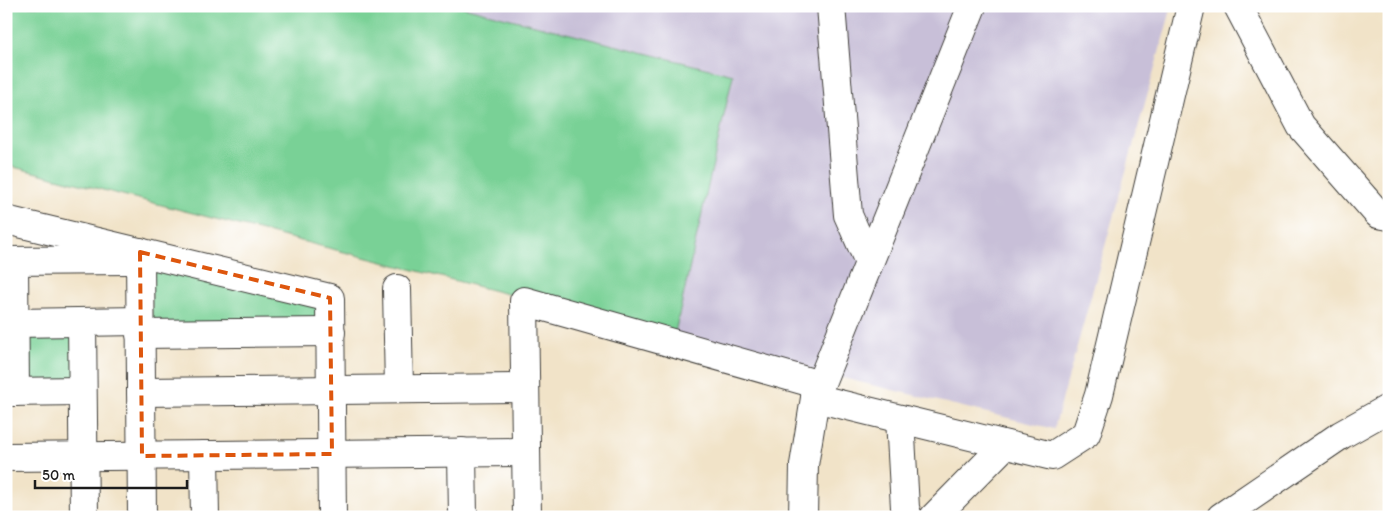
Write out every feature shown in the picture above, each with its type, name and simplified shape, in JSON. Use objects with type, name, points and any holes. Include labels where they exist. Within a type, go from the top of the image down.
[{"type":"street","points":[[831,6],[848,215],[869,262]]},
{"type":"street","points":[[803,517],[804,465],[817,392],[972,6]]},
{"type":"street","points":[[527,517],[524,301],[900,419],[1005,445],[1052,456],[1086,434],[1099,396],[1191,6]]},
{"type":"street","points":[[1238,6],[1301,126],[1378,214],[1389,216]]},
{"type":"street","points":[[6,220],[140,256],[330,298],[332,517]]},
{"type":"street","points":[[82,391],[11,392],[15,323],[10,261],[140,256]]},
{"type":"street","points":[[140,256],[142,517]]},
{"type":"street","points":[[398,289],[399,390]]},
{"type":"street","points":[[15,323],[82,322],[140,328],[331,332]]},
{"type":"street","points":[[82,322],[84,517]]},
{"type":"street","points":[[141,392],[525,388]]},
{"type":"street","points":[[1221,517],[1341,435],[1389,408]]},
{"type":"street","points":[[900,419],[905,508],[908,517]]},
{"type":"street","points":[[934,517],[1005,445]]},
{"type":"street","points":[[462,452],[463,517]]},
{"type":"street","points":[[6,457],[526,452]]},
{"type":"street","points":[[204,455],[205,517]]},
{"type":"highlighted area","points":[[140,252],[330,298],[332,454],[142,456]]},
{"type":"shaded area","points":[[459,6],[1172,6],[1054,429],[674,337]]},
{"type":"green space","points":[[6,6],[459,6],[733,75],[674,337],[6,165]]},
{"type":"green space","points":[[151,260],[323,303],[324,325],[152,325]]},
{"type":"green space","points":[[76,324],[77,388],[22,390],[21,325]]}]
